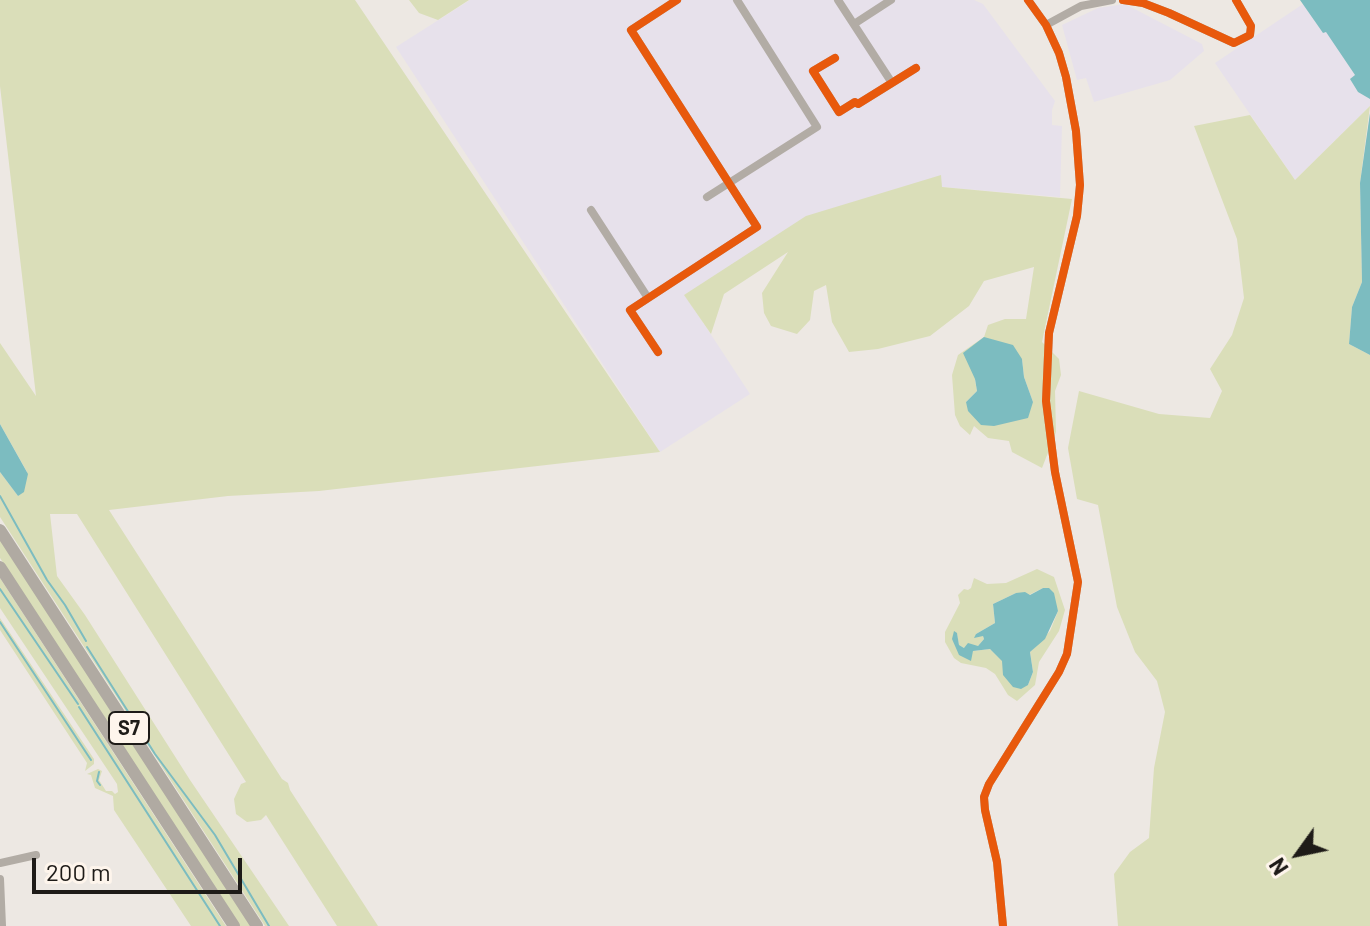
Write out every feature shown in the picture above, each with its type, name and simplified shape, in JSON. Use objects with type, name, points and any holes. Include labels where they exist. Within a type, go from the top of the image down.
[{"type":"highway","name":"S7","points":[[0,530],[257,926]]},
{"type":"highway","name":"S7","points":[[0,567],[234,926]]},
{"type":"street","points":[[658,352],[630,310],[757,227],[631,30],[677,0]]},
{"type":"street","points":[[707,197],[817,127],[737,0]]},
{"type":"street","points":[[838,0],[892,83]]},
{"type":"street","points":[[854,24],[891,0]]},
{"type":"street","points":[[1003,926],[997,862],[984,797],[1067,654],[1078,582],[1055,472],[1046,401],[1049,333],[1077,216],[1080,185],[1076,131],[1066,77],[1046,25],[1028,0]]},
{"type":"street","points":[[1046,25],[1081,6],[1112,0]]},
{"type":"street","points":[[1123,0],[1143,3],[1169,13],[1234,43],[1250,35],[1251,26],[1236,0]]},
{"type":"street","points":[[835,58],[813,71],[839,112],[855,102],[858,104],[916,68]]},
{"type":"street","points":[[591,210],[648,298]]},
{"type":"street","points":[[0,863],[36,855]]},
{"type":"street","points":[[0,879],[2,926]]},
{"type":"shaded area","points":[[470,0],[974,0],[983,4],[1055,101],[1052,125],[1062,126],[1060,197],[941,187],[941,176],[685,295],[750,394],[660,452],[396,47]]},
{"type":"shaded area","points":[[1125,4],[1202,44],[1204,51],[1170,80],[1094,102],[1086,78],[1077,80],[1062,25],[1098,8]]},
{"type":"shaded area","points":[[1303,4],[1323,33],[1326,31],[1355,75],[1350,79],[1358,92],[1370,99],[1370,106],[1295,180],[1215,63]]},
{"type":"green space","points":[[0,0],[355,0],[660,452],[319,491],[228,496],[109,510],[378,926],[337,926],[266,815],[261,820],[247,822],[236,814],[234,799],[241,784],[246,782],[77,514],[50,514],[57,576],[289,926],[265,926],[0,517],[0,472],[18,496],[27,472],[0,424],[0,343],[36,396],[0,86]]},
{"type":"green space","points":[[409,0],[469,0],[438,20],[419,13]]},
{"type":"green space","points":[[1370,106],[1360,183],[1362,282],[1352,307],[1349,344],[1370,355],[1370,926],[1118,926],[1114,874],[1130,852],[1149,838],[1154,768],[1165,712],[1157,681],[1135,652],[1117,607],[1098,505],[1077,499],[1068,448],[1079,391],[1159,414],[1210,418],[1222,391],[1210,369],[1232,335],[1244,298],[1237,239],[1194,126],[1250,115],[1295,180]]},
{"type":"green space","points":[[941,175],[942,187],[1072,199],[1042,342],[1059,359],[1061,375],[1055,391],[1056,432],[1042,468],[1012,452],[1009,441],[988,438],[974,426],[970,435],[960,426],[955,415],[952,375],[958,355],[984,337],[988,325],[1005,319],[1026,319],[1034,267],[984,281],[969,306],[930,336],[878,349],[849,352],[832,322],[826,285],[814,291],[810,320],[797,334],[771,326],[764,313],[762,293],[788,252],[724,294],[711,334],[684,295],[806,216]],"holes":[[[1022,359],[1024,377],[1033,402],[966,402],[977,391],[975,380]]]},
{"type":"green space","points":[[0,537],[252,926],[239,926],[0,558]]},
{"type":"green space","points":[[1037,569],[1054,577],[1065,610],[1059,631],[1039,662],[1035,685],[1017,701],[1008,695],[995,674],[986,668],[961,663],[954,658],[945,642],[945,632],[960,603],[958,595],[964,589],[971,588],[974,578],[987,584],[1006,583]],"holes":[[[1043,588],[1058,611],[1050,631],[1030,652],[1033,672],[1028,685],[990,649],[973,651],[970,656],[959,645],[964,648],[978,646],[984,639],[976,634],[995,623],[993,604],[1016,593],[1029,595]]]},
{"type":"green space","points":[[0,578],[226,926],[191,926],[114,810],[113,796],[95,788],[91,775],[87,774],[98,769],[102,771],[99,780],[106,791],[118,792],[117,784],[0,608]]},
{"type":"green space","points":[[0,618],[94,759],[94,764],[85,771],[87,763],[0,630]]},
{"type":"water","points":[[1300,0],[1370,0],[1370,99],[1358,92],[1350,79],[1355,75]]},
{"type":"water","points":[[1370,113],[1370,355],[1349,344],[1352,307],[1362,282],[1360,183]]},
{"type":"water","points":[[984,337],[1013,345],[1022,359],[1024,377],[1033,402],[1028,418],[994,426],[981,425],[968,411],[966,402],[977,391],[963,353]]},
{"type":"water","points":[[0,424],[28,474],[24,492],[18,496],[0,472]]},
{"type":"water","points":[[1049,588],[1054,593],[1058,611],[1045,639],[1030,652],[1033,672],[1028,685],[1021,689],[1013,687],[1003,675],[1002,661],[990,649],[973,651],[971,661],[959,655],[952,639],[954,631],[959,645],[964,648],[968,643],[978,646],[984,639],[983,636],[974,638],[976,634],[995,623],[993,604],[1016,593],[1030,595]]},
{"type":"waterway","points":[[0,496],[47,580],[86,641]]},
{"type":"waterway","points":[[0,589],[78,704]]},
{"type":"waterway","points":[[0,622],[91,760]]},
{"type":"waterway","points":[[87,647],[155,754],[215,835],[269,926]]},
{"type":"waterway","points":[[79,707],[220,926]]},
{"type":"waterway","points":[[99,772],[97,781],[100,785]]},
{"type":"cycle path","points":[[658,352],[630,310],[757,227],[631,30],[677,0]]},
{"type":"cycle path","points":[[1003,926],[997,862],[984,797],[1067,654],[1078,582],[1055,472],[1046,401],[1049,333],[1077,216],[1080,185],[1076,131],[1059,53],[1046,25],[1028,0]]},
{"type":"cycle path","points":[[1123,0],[1143,3],[1169,13],[1234,43],[1250,35],[1251,26],[1236,0]]},
{"type":"cycle path","points":[[835,58],[813,71],[839,112],[855,102],[858,104],[916,68]]}]
